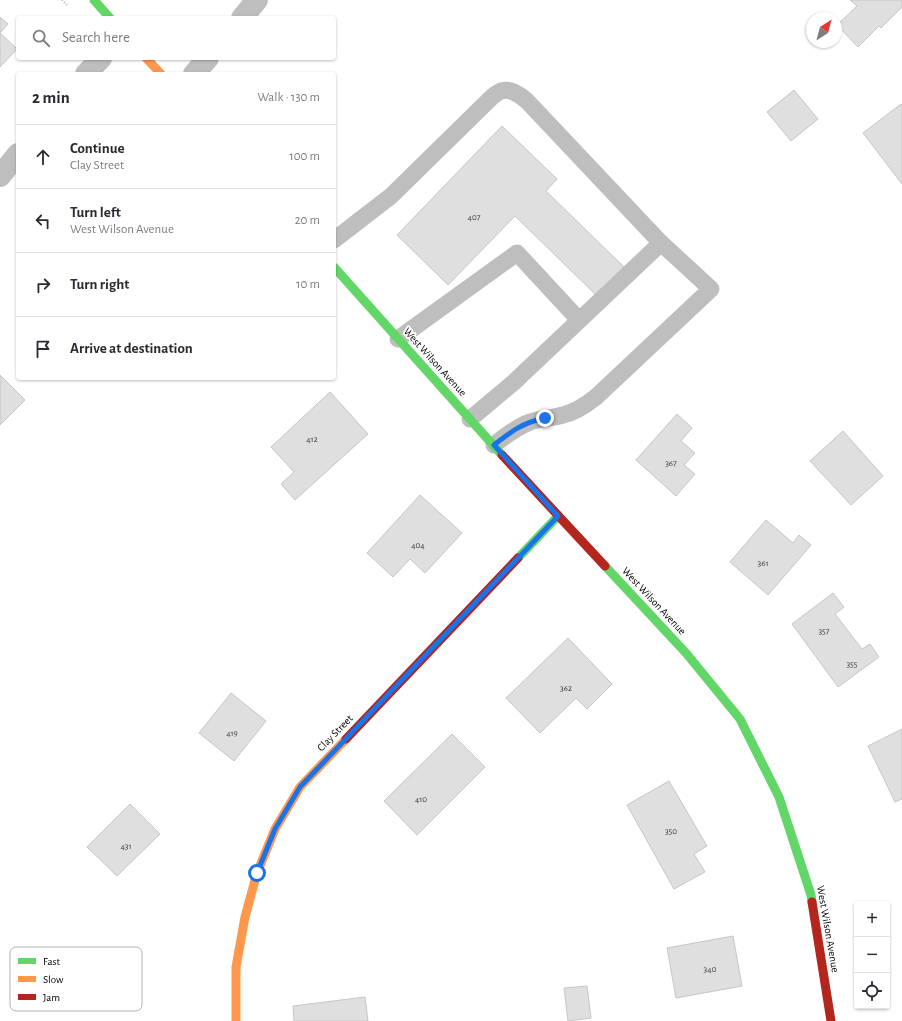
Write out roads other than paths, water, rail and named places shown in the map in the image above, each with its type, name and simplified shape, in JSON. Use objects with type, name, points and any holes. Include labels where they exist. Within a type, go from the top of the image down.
[{"type":"street","points":[[94,0],[108,16]]},
{"type":"street","points":[[244,16],[257,0]]},
{"type":"street","points":[[88,72],[99,60]]},
{"type":"street","points":[[148,60],[158,72]]},
{"type":"street","points":[[196,72],[206,60]]},
{"type":"street","points":[[0,176],[16,156]]},
{"type":"street","name":"West Wilson Avenue","points":[[336,268],[558,516],[686,653],[740,719],[779,797],[812,895],[831,1021]]},
{"type":"street","name":"Clay Street","points":[[236,1021],[236,966],[245,917],[255,880],[275,829],[300,787],[558,516]]},
{"type":"lane","points":[[336,238],[391,196],[492,96],[501,91],[510,91],[518,94],[527,101],[662,243],[711,289],[596,398],[576,411],[532,421],[518,428],[494,445]]},
{"type":"lane","points":[[470,419],[513,383],[662,243]]},
{"type":"lane","points":[[398,339],[517,253],[580,320]]}]
